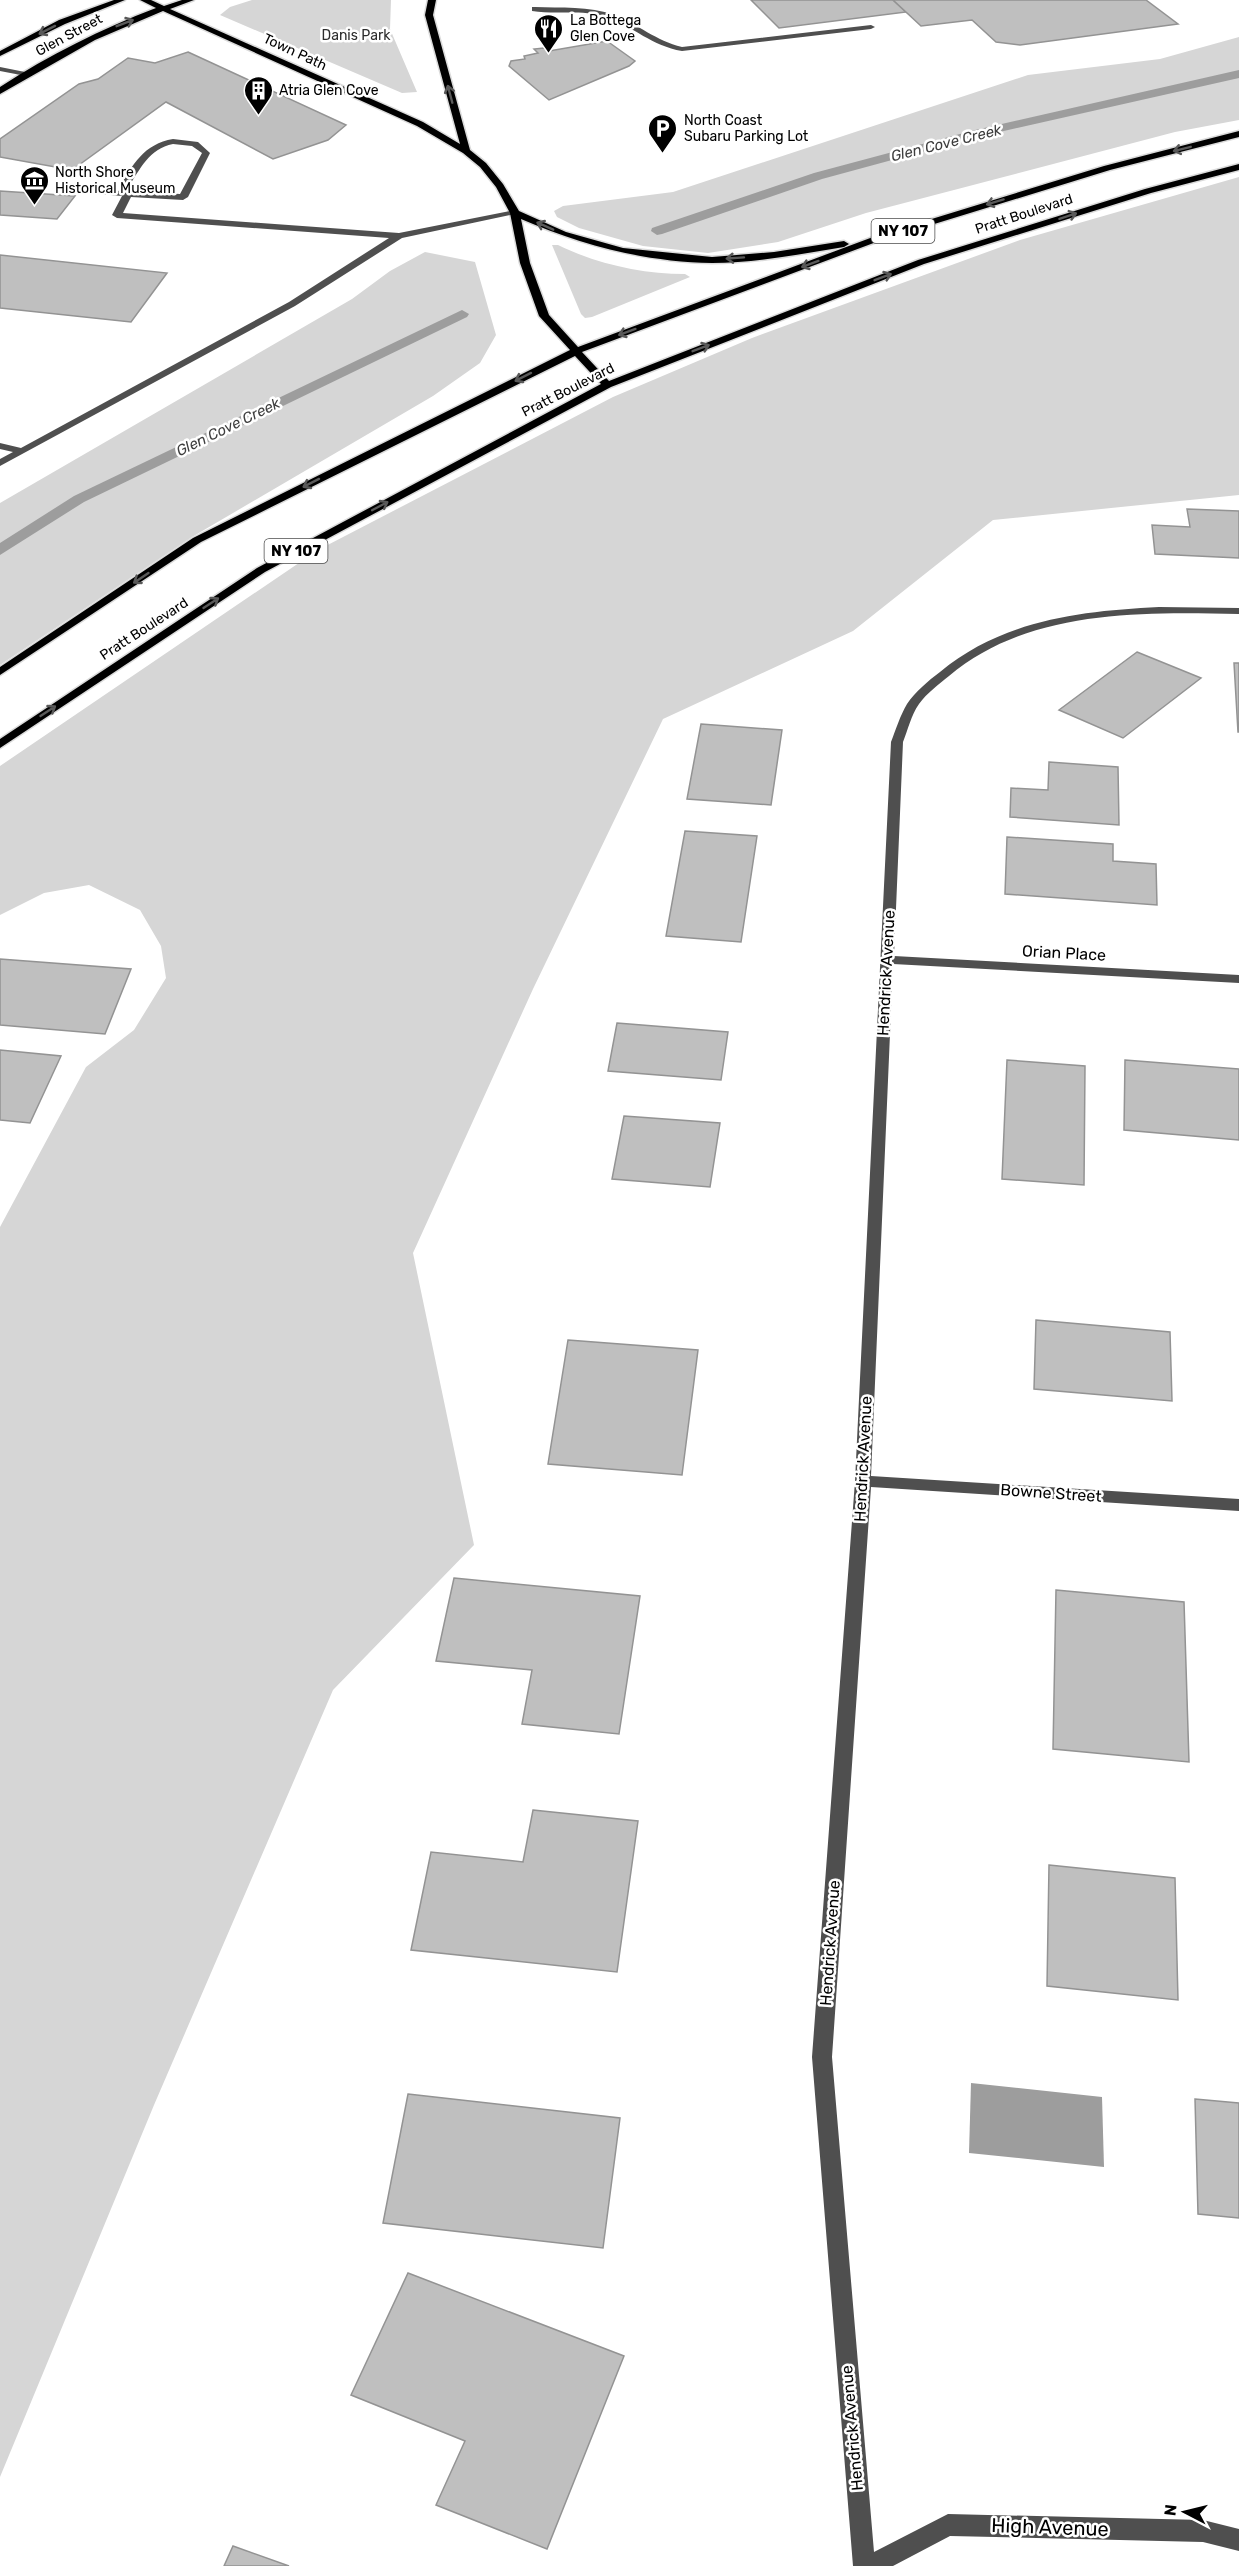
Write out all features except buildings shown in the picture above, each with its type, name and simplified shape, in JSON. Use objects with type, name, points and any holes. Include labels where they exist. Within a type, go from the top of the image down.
[{"type":"main road","name":"Glen Street","points":[[0,54],[62,22],[121,0]]},
{"type":"main road","name":"Town Path","points":[[144,0],[420,124],[466,151],[494,177],[515,213],[525,263],[544,316],[607,385]]},
{"type":"main road","name":"Glen Street","points":[[0,91],[26,73],[100,32],[190,0]]},
{"type":"main road","points":[[432,0],[429,15],[466,151]]},
{"type":"main road","name":"Pratt Boulevard","points":[[0,672],[197,540],[576,351],[876,239],[1107,168],[1239,134]]},
{"type":"main road","name":"Pratt Boulevard","points":[[0,744],[261,570],[607,385],[921,262],[1148,191],[1239,167]]},
{"type":"main road","points":[[515,213],[562,234],[622,251],[712,260],[774,255],[876,239]]},
{"type":"street","points":[[535,9],[611,16],[666,46],[682,49],[871,27]]},
{"type":"street","points":[[0,69],[26,73]]},
{"type":"street","points":[[62,188],[128,194],[183,197],[206,153],[196,144],[184,142],[170,142],[150,148],[123,188],[128,194]]},
{"type":"street","points":[[128,194],[117,215],[399,236],[515,213]]},
{"type":"street","points":[[0,463],[292,304],[399,236]]},
{"type":"street","points":[[0,446],[22,451]]},
{"type":"street","name":"Hendrick Avenue","points":[[864,2566],[822,2057],[863,1481],[897,742],[914,704],[947,669],[978,650],[1016,633],[1082,616],[1162,609],[1239,611]]},
{"type":"street","name":"Orian Place","points":[[887,960],[1239,979]]},
{"type":"street","name":"Bowne Street","points":[[863,1481],[1239,1505]]},
{"type":"street","name":"High Avenue","points":[[870,2566],[948,2525],[1203,2531],[1239,2540]]},
{"type":"green space","name":"Danis Park","points":[[252,0],[391,0],[390,29],[417,92],[402,93],[220,15],[230,7]]},
{"type":"green space","points":[[1239,37],[1239,120],[1175,132],[866,213],[778,242],[708,253],[643,246],[579,228],[557,217],[554,211],[563,206],[673,192],[1028,75],[1160,59]]},
{"type":"green space","points":[[1239,177],[1239,495],[993,520],[853,631],[663,719],[533,989],[413,1253],[474,1545],[333,1690],[154,2105],[0,2477],[0,1227],[86,1067],[134,1030],[166,978],[161,946],[140,910],[89,885],[44,893],[0,915],[0,766],[318,550],[613,397],[752,338],[1020,240]]},
{"type":"green space","points":[[552,245],[558,245],[588,258],[620,267],[685,274],[690,277],[585,318],[581,314]]},
{"type":"green space","points":[[425,252],[475,262],[496,335],[480,363],[433,396],[192,537],[0,665],[0,503],[352,299],[390,271]]},
{"type":"shaded area","points":[[971,2083],[1102,2097],[1104,2167],[969,2153]]},
{"type":"waterway","name":"Glen Cove Creek","points":[[657,231],[818,176],[971,135],[1239,74]]},
{"type":"waterway","name":"Glen Cove Creek","points":[[0,550],[79,499],[462,314]]},
{"type":"place","name":"La Bottega Glen Cove","points":[[549,54]]},
{"type":"place","name":"Atria Glen Cove","points":[[258,116]]},
{"type":"place","name":"North Coast Subaru Parking Lot","points":[[663,154]]},
{"type":"place","name":"North Shore Historical Museum","points":[[34,206]]}]
